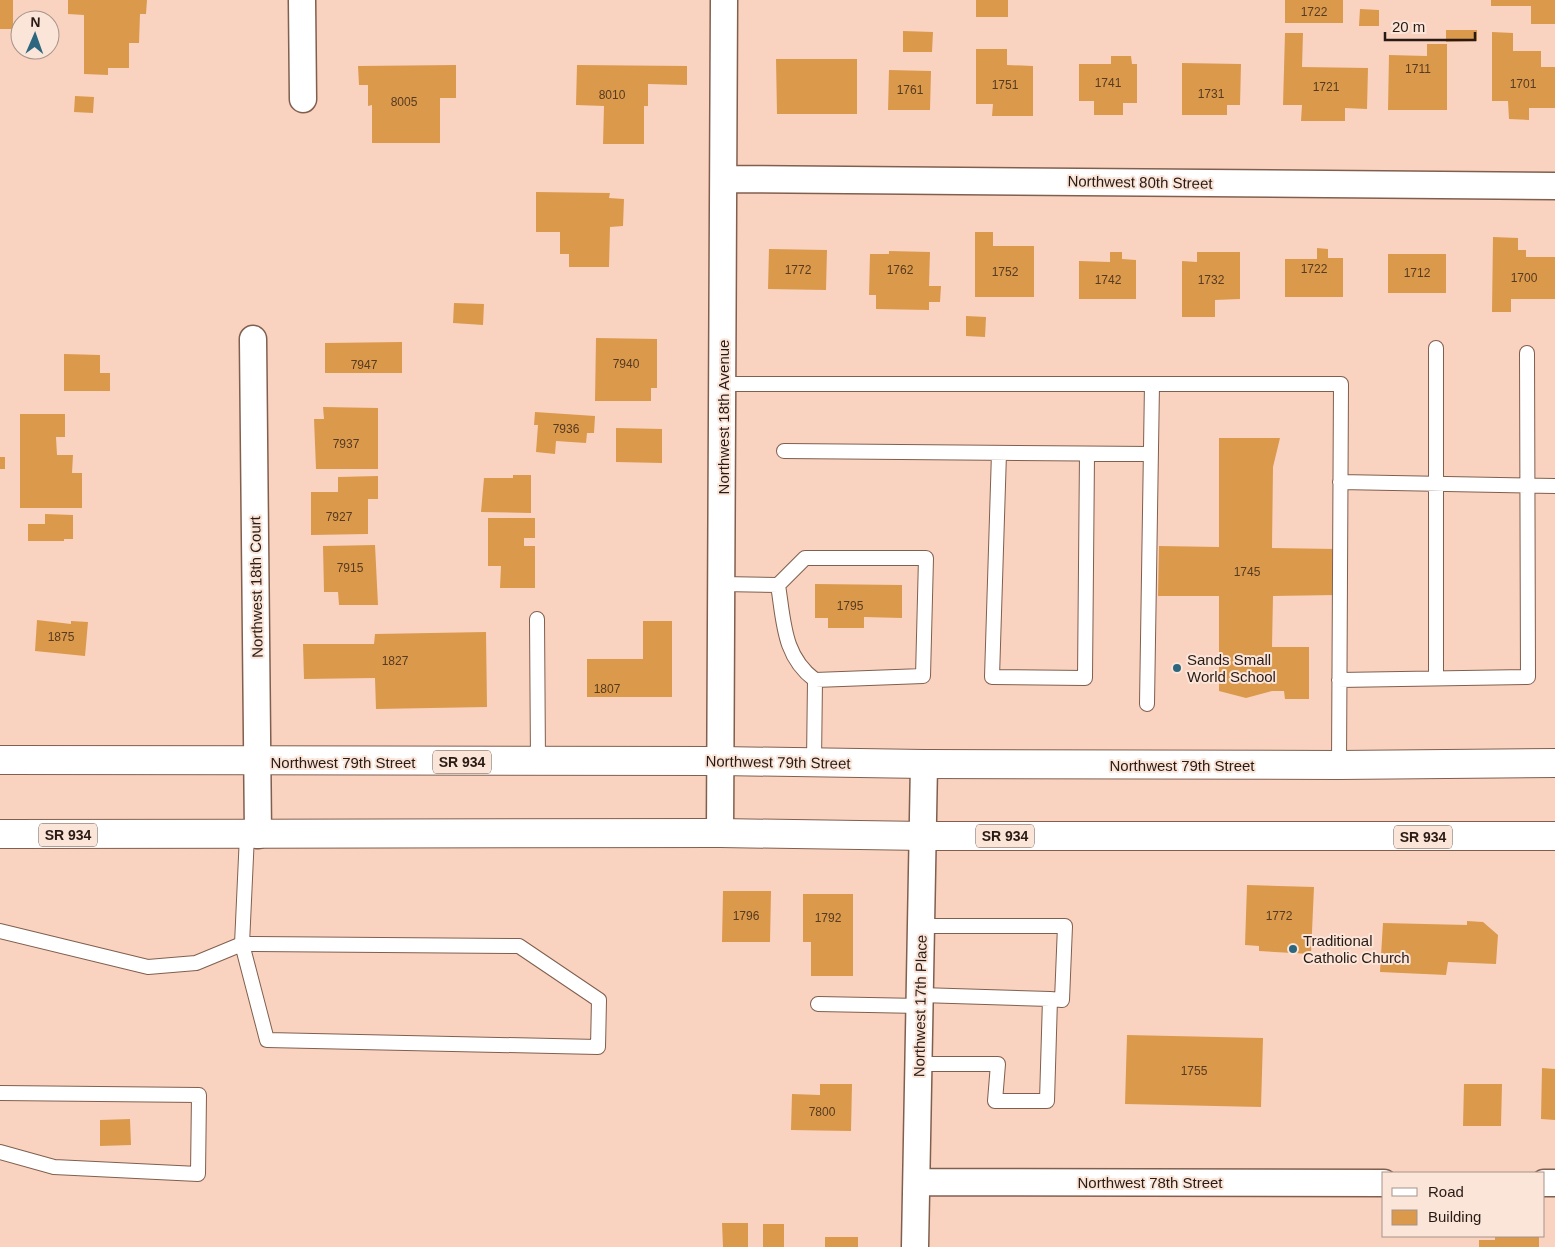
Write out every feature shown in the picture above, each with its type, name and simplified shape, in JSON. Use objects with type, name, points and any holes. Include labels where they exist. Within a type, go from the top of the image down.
[{"type":"main road","name":"Northwest 79th Street","points":[[0,760],[258,762],[721,761],[924,764],[1339,765],[1555,763]]},
{"type":"main road","name":"SR 934","points":[[0,834],[720,833],[924,836],[1555,836]]},
{"type":"street","points":[[302,0],[303,99]]},
{"type":"street","name":"Northwest 18th Avenue","points":[[720,833],[725,178],[724,0]]},
{"type":"street","name":"Northwest 80th Street","points":[[725,178],[1555,186]]},
{"type":"street","name":"Northwest 18th Court","points":[[252,835],[258,762],[254,339]]},
{"type":"street","name":"Northwest 17th Place","points":[[915,1247],[924,764]]},
{"type":"street","name":"Northwest 78th Street","points":[[916,1182],[1382,1183]]},
{"type":"lane","points":[[1436,348],[1436,678]]},
{"type":"lane","points":[[1339,680],[1528,677],[1527,354]]},
{"type":"lane","points":[[723,384],[1341,384],[1339,765]]},
{"type":"lane","points":[[1147,704],[1152,384]]},
{"type":"lane","points":[[784,450],[1151,454]]},
{"type":"lane","points":[[998,453],[992,677],[1085,678],[1087,454]]},
{"type":"lane","points":[[1340,482],[1555,486]]},
{"type":"lane","points":[[722,584],[778,585],[805,558],[926,558],[923,676],[815,680],[800,669],[787,643],[778,585]]},
{"type":"lane","points":[[537,619],[538,762]]},
{"type":"lane","points":[[814,762],[815,680]]},
{"type":"lane","points":[[0,931],[148,967],[196,963],[242,944],[519,946],[599,1000],[598,1047],[266,1040],[242,944],[252,835]]},
{"type":"lane","points":[[818,1004],[1062,1000],[1065,926],[922,926]]},
{"type":"lane","points":[[919,1064],[998,1064],[995,1101],[1047,1100],[1050,999]]},
{"type":"lane","points":[[0,1092],[199,1095],[198,1174],[54,1167],[0,1152]]},
{"type":"building","points":[[0,0],[13,0],[13,10],[10,10],[10,29],[0,29]]},
{"type":"building","points":[[68,0],[147,0],[146,14],[140,14],[139,43],[129,43],[129,68],[108,68],[108,75],[84,74],[84,15],[68,14]]},
{"type":"building","points":[[976,0],[1008,0],[1008,17],[976,17]]},
{"type":"building","points":[[1285,0],[1343,0],[1343,23],[1285,23]]},
{"type":"building","points":[[1491,0],[1555,0],[1555,24],[1531,24],[1531,6],[1491,6]]},
{"type":"building","points":[[1360,9],[1379,10],[1379,26],[1359,26]]},
{"type":"building","points":[[1446,30],[1477,30],[1477,41],[1446,42]]},
{"type":"building","points":[[903,31],[933,32],[932,52],[903,52]]},
{"type":"building","points":[[1492,32],[1513,33],[1513,51],[1541,51],[1541,67],[1555,67],[1555,108],[1529,108],[1529,120],[1509,119],[1508,101],[1492,101]]},
{"type":"building","points":[[1285,33],[1303,33],[1302,67],[1368,68],[1367,109],[1345,108],[1345,121],[1301,121],[1302,105],[1283,105]]},
{"type":"building","points":[[1427,44],[1447,44],[1447,110],[1388,110],[1389,55],[1427,56]]},
{"type":"building","points":[[976,49],[1007,49],[1007,65],[1033,66],[1033,116],[992,116],[993,104],[976,104]]},
{"type":"building","points":[[1111,56],[1131,56],[1132,64],[1137,64],[1137,103],[1123,103],[1123,115],[1094,115],[1094,101],[1079,101],[1079,64],[1111,64]]},
{"type":"building","points":[[776,59],[857,59],[857,114],[777,114]]},
{"type":"building","points":[[1182,63],[1241,64],[1240,105],[1227,105],[1227,115],[1182,115]]},
{"type":"building","points":[[456,65],[456,98],[440,98],[440,143],[372,143],[372,105],[368,106],[368,85],[359,85],[358,66]]},
{"type":"building","points":[[577,65],[687,66],[687,85],[648,84],[648,106],[644,106],[644,144],[603,144],[604,106],[576,105]]},
{"type":"building","points":[[889,70],[931,71],[930,110],[888,110]]},
{"type":"building","points":[[75,96],[94,97],[93,113],[74,112]]},
{"type":"building","points":[[536,192],[610,193],[609,198],[624,199],[623,226],[610,227],[609,267],[569,267],[569,254],[560,254],[560,232],[536,232]]},
{"type":"building","points":[[975,232],[993,232],[993,246],[1034,246],[1034,297],[975,297]]},
{"type":"building","points":[[1493,237],[1518,238],[1518,250],[1526,250],[1526,257],[1555,257],[1555,299],[1511,299],[1511,312],[1492,312]]},
{"type":"building","points":[[1317,248],[1328,249],[1328,258],[1343,258],[1343,297],[1285,297],[1285,259],[1317,259]]},
{"type":"building","points":[[769,249],[827,250],[826,290],[768,289]]},
{"type":"building","points":[[889,251],[930,252],[929,286],[941,286],[940,302],[929,302],[929,310],[876,309],[876,295],[869,295],[870,254],[889,254]]},
{"type":"building","points":[[1110,252],[1122,252],[1122,259],[1136,260],[1136,299],[1079,299],[1079,261],[1110,262]]},
{"type":"building","points":[[1197,252],[1240,252],[1240,299],[1215,300],[1215,317],[1182,317],[1182,261],[1197,262]]},
{"type":"building","points":[[1388,254],[1446,254],[1446,293],[1388,293]]},
{"type":"building","points":[[454,303],[484,304],[483,325],[453,323]]},
{"type":"building","points":[[966,316],[986,317],[985,337],[966,336]]},
{"type":"building","points":[[596,338],[657,339],[657,388],[651,388],[651,401],[595,401]]},
{"type":"building","points":[[402,342],[402,373],[325,373],[325,343]]},
{"type":"building","points":[[64,354],[100,355],[100,373],[110,373],[110,391],[64,391]]},
{"type":"building","points":[[323,407],[378,408],[378,469],[316,469],[314,419],[324,419]]},
{"type":"building","points":[[535,412],[595,416],[594,433],[587,433],[586,443],[556,441],[555,454],[536,452],[538,425],[534,425]]},
{"type":"building","points":[[20,414],[65,414],[65,437],[56,437],[57,455],[73,455],[72,473],[82,473],[82,508],[20,508]]},
{"type":"building","points":[[616,428],[662,429],[662,463],[616,462]]},
{"type":"building","points":[[1219,438],[1280,438],[1273,467],[1272,548],[1336,549],[1336,595],[1273,596],[1272,647],[1309,647],[1309,699],[1285,699],[1284,691],[1272,691],[1246,698],[1219,691],[1219,596],[1158,596],[1159,546],[1219,547]]},
{"type":"building","points":[[0,457],[5,457],[5,469],[0,469]]},
{"type":"building","points":[[513,475],[531,475],[531,513],[481,512],[484,478],[513,478]]},
{"type":"building","points":[[378,476],[378,499],[368,499],[368,534],[311,535],[311,492],[338,492],[338,477]]},
{"type":"building","points":[[45,514],[73,515],[73,539],[64,539],[64,541],[28,541],[28,524],[45,524]]},
{"type":"building","points":[[488,518],[535,518],[535,538],[524,538],[524,546],[535,546],[535,588],[500,588],[501,566],[488,566]]},
{"type":"building","points":[[375,545],[378,605],[339,605],[338,592],[324,592],[323,546]]},
{"type":"building","points":[[815,584],[902,585],[902,618],[864,617],[864,628],[828,628],[828,618],[815,618]]},
{"type":"building","points":[[37,620],[71,624],[71,621],[88,622],[85,656],[35,651]]},
{"type":"building","points":[[643,621],[672,621],[672,697],[587,697],[587,659],[643,659]]},
{"type":"building","points":[[486,632],[487,707],[376,709],[375,678],[304,679],[303,644],[374,644],[375,634]]},
{"type":"building","points":[[1247,885],[1314,887],[1311,954],[1259,951],[1259,946],[1245,945]]},
{"type":"building","points":[[723,891],[771,891],[770,942],[722,942]]},
{"type":"building","points":[[803,894],[853,894],[853,976],[811,976],[811,942],[803,942]]},
{"type":"building","points":[[1467,921],[1483,922],[1498,935],[1496,964],[1448,962],[1446,975],[1380,972],[1383,923],[1467,925]]},
{"type":"building","points":[[1127,1035],[1263,1038],[1261,1107],[1125,1104]]},
{"type":"building","points":[[1542,1068],[1555,1069],[1555,1120],[1541,1119]]},
{"type":"building","points":[[820,1084],[852,1084],[851,1131],[791,1130],[792,1094],[820,1095]]},
{"type":"building","points":[[1464,1084],[1502,1084],[1501,1126],[1463,1126]]},
{"type":"building","points":[[130,1119],[131,1145],[100,1146],[100,1120]]},
{"type":"building","points":[[722,1223],[748,1223],[748,1247],[723,1247]]},
{"type":"building","points":[[763,1224],[784,1224],[784,1247],[763,1247]]},
{"type":"building","points":[[825,1237],[858,1237],[858,1247],[825,1247]]},
{"type":"building","points":[[1495,1237],[1539,1237],[1539,1247],[1479,1247],[1479,1240],[1495,1240]]},
{"type":"place","name":"Sands Small World School","points":[[1177,668]]},
{"type":"place","name":"Traditional Catholic Church","points":[[1293,949]]}]
